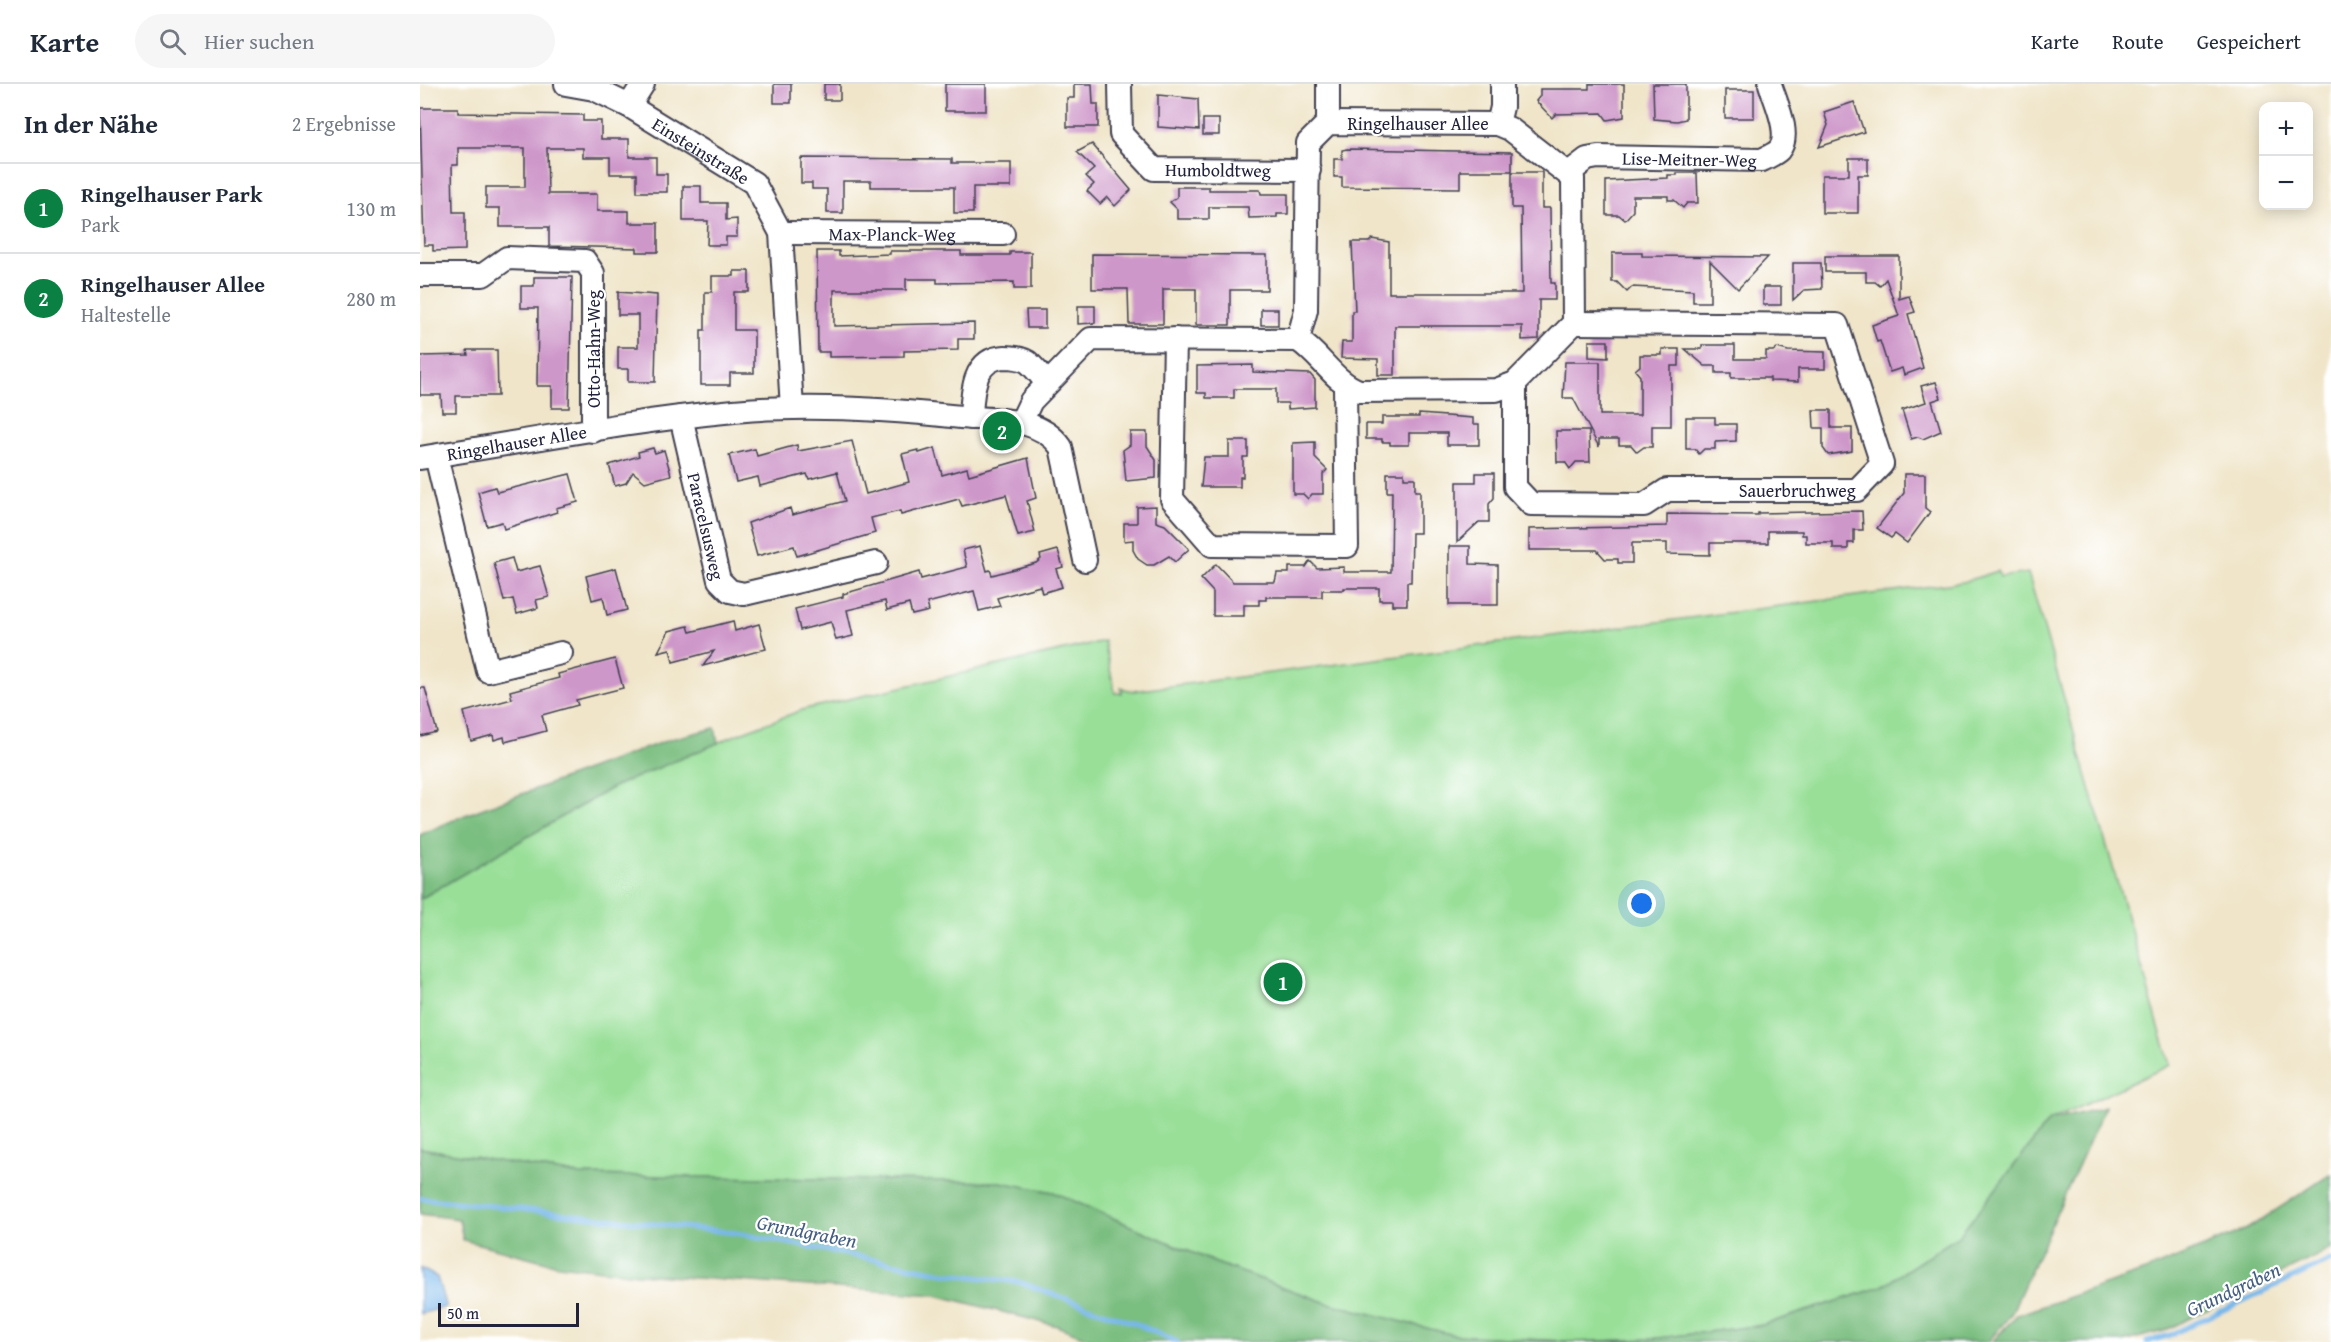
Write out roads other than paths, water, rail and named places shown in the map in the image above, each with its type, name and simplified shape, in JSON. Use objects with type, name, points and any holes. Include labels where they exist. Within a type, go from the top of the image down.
[{"type":"street","name":"Einsteinstraße","points":[[566,84],[594,89],[629,106],[754,183],[781,232],[792,408]]},
{"type":"street","points":[[629,106],[643,84]]},
{"type":"street","name":"Humboldtweg","points":[[1120,84],[1121,134],[1154,169],[1309,170]]},
{"type":"street","points":[[1328,84],[1328,123]]},
{"type":"street","points":[[1498,124],[1502,84]]},
{"type":"street","name":"Lise-Meitner-Weg","points":[[1570,172],[1587,159],[1598,157],[1762,159],[1778,152],[1783,143],[1783,130],[1770,84]]},
{"type":"street","name":"Ringelhauser Allee","points":[[1298,340],[1306,310],[1308,143],[1328,123],[1498,124],[1510,129],[1570,172]]},
{"type":"street","points":[[1021,422],[1031,401],[1047,382],[1091,339],[1298,340],[1318,355],[1345,386],[1359,391],[1496,390],[1515,382],[1574,323],[1575,187],[1570,172]]},
{"type":"street","name":"Max-Planck-Weg","points":[[781,232],[1004,234]]},
{"type":"street","name":"Otto-Hahn-Weg","points":[[420,275],[483,275],[507,258],[585,261],[593,273],[593,431]]},
{"type":"street","name":"Sauerbruchweg","points":[[1515,382],[1515,487],[1531,504],[1644,505],[1667,490],[1857,490],[1882,464],[1837,325],[1574,323]]},
{"type":"street","points":[[1175,339],[1172,499],[1212,545],[1347,546],[1345,386]]},
{"type":"street","points":[[971,418],[973,387],[981,368],[996,357],[1014,357],[1027,361],[1047,382]]},
{"type":"street","name":"Ringelhauser Allee","points":[[428,457],[681,417],[736,411],[792,408],[905,411],[1021,422],[1053,436],[1060,447],[1085,560]]},
{"type":"street","name":"Paracelsusweg","points":[[681,417],[719,580],[730,591],[744,594],[774,589],[876,562]]},
{"type":"street","points":[[428,457],[488,671],[561,653]]},
{"type":"water","points":[[420,1268],[437,1277],[446,1307],[420,1314]]},
{"type":"waterway","name":"Grundgraben","points":[[420,1198],[736,1233],[949,1274],[1019,1282],[1137,1324],[1177,1342]]},
{"type":"waterway","name":"Grundgraben","points":[[2147,1342],[2170,1335],[2331,1260]]},
{"type":"place","name":"Ringelhauser Allee","points":[[1002,431]]},
{"type":"place","name":"Ringelhauser Park","points":[[1283,982]]}]
